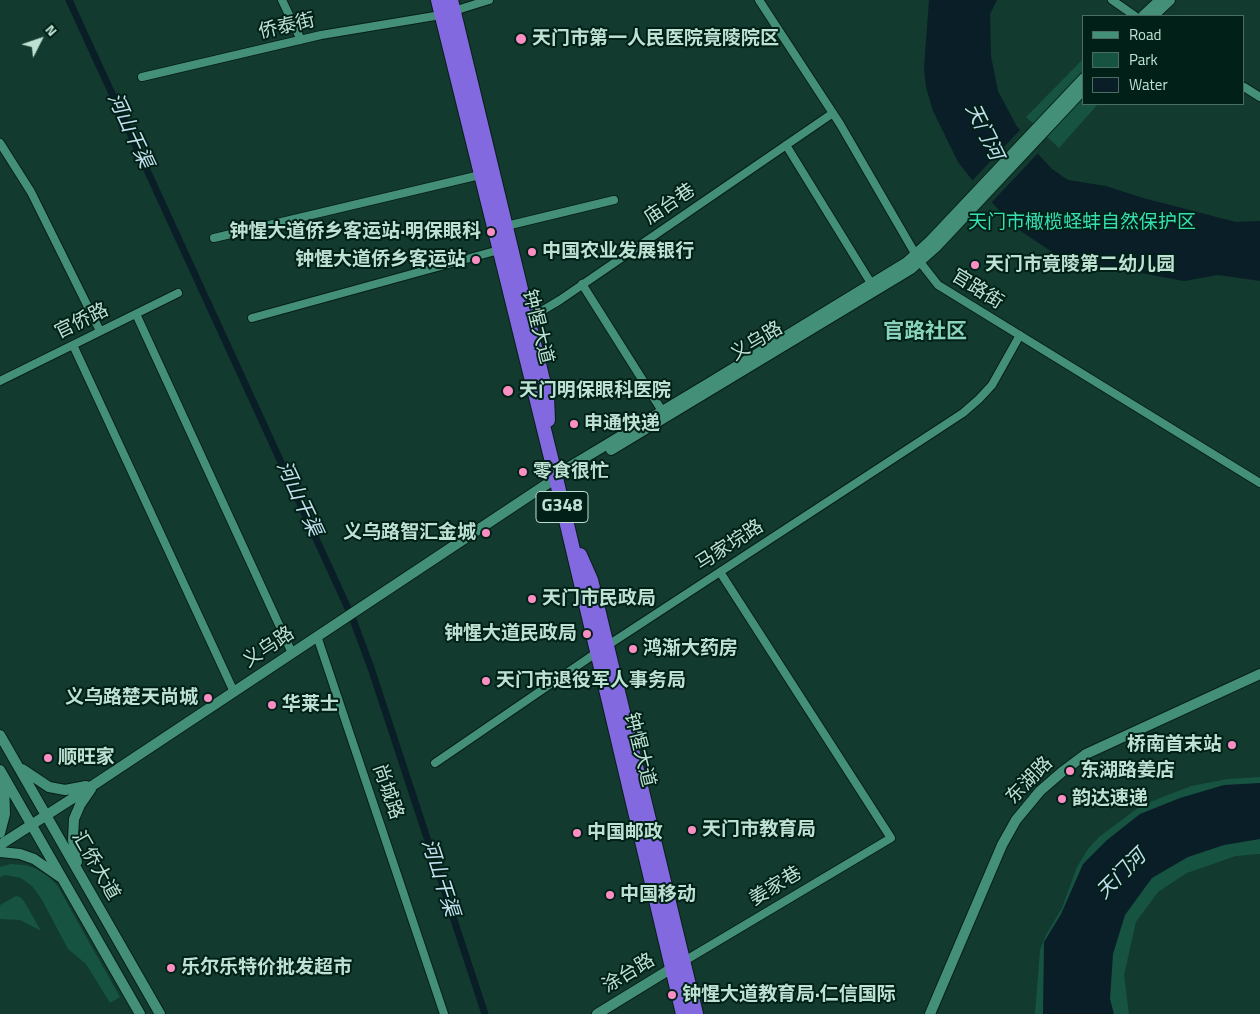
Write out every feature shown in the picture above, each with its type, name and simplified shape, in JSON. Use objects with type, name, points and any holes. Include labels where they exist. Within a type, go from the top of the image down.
[{"type":"highway","points":[[433,0],[446,9]]},
{"type":"highway","name":"钟惺大道","points":[[438,0],[446,9],[503,227],[525,318],[545,420]]},
{"type":"highway","name":"钟惺大道","points":[[446,9],[478,175],[496,251],[560,476],[625,757],[660,879],[683,1014]]},
{"type":"highway","name":"钟惺大道","points":[[625,757],[642,852],[690,1014]]},
{"type":"highway","points":[[675,966],[678,1014]]},
{"type":"highway","points":[[675,966],[696,1014]]},
{"type":"main road","points":[[1144,15],[1160,0]]},
{"type":"main road","points":[[1154,15],[1170,0]]},
{"type":"main road","points":[[1039,131],[1082,80]]},
{"type":"main road","points":[[1039,131],[1082,91]]},
{"type":"main road","name":"义乌路","points":[[0,845],[560,476],[664,415],[874,287],[918,258],[1039,131]]},
{"type":"main road","name":"东湖路","points":[[930,1014],[1004,840],[1040,791],[1069,766],[1092,751],[1260,674]]},
{"type":"main road","name":"东湖路","points":[[935,1014],[1006,846],[1019,823],[1043,794],[1071,768],[1093,754],[1260,679]]},
{"type":"main road","name":"汇侨大道","points":[[0,735],[160,1014]]},
{"type":"main road","points":[[18,766],[49,787],[65,790],[95,784]]},
{"type":"main road","points":[[0,833],[5,814],[2,773]]},
{"type":"main road","name":"汇侨大道","points":[[2,773],[140,1014]]},
{"type":"main road","points":[[78,871],[73,840],[74,819],[80,805],[95,784]]},
{"type":"main road","points":[[0,852],[20,854],[34,859],[63,880]]},
{"type":"main road","name":"涂台路","points":[[597,1014],[675,966]]},
{"type":"street","points":[[282,0],[301,40]]},
{"type":"street","name":"侨泰街","points":[[142,77],[301,40],[489,0]]},
{"type":"street","name":"官路街","points":[[759,0],[833,113],[931,277],[947,292],[1260,483]]},
{"type":"street","points":[[1112,0],[1134,15]]},
{"type":"street","points":[[1245,88],[1260,98]]},
{"type":"street","name":"庙台巷","points":[[525,318],[540,312],[833,113]]},
{"type":"street","points":[[0,143],[31,192],[100,331]]},
{"type":"street","points":[[786,144],[874,287]]},
{"type":"street","points":[[214,238],[478,175]]},
{"type":"street","points":[[503,227],[614,200]]},
{"type":"street","points":[[252,318],[496,251]]},
{"type":"street","points":[[582,284],[664,415]]},
{"type":"street","name":"官侨路","points":[[0,381],[178,293]]},
{"type":"street","points":[[136,314],[292,653]]},
{"type":"street","name":"马家垸路","points":[[435,763],[599,651],[968,409],[992,385],[1020,335]]},
{"type":"street","points":[[73,345],[234,692]]},
{"type":"street","name":"姜家巷","points":[[675,966],[891,838],[720,572]]},
{"type":"street","name":"尚城路","points":[[317,636],[444,1014]]},
{"type":"green space","points":[[1082,60],[1082,105],[1097,105],[1059,148],[1026,117]]},
{"type":"green space","points":[[1260,777],[1260,854],[1236,856],[1187,873],[1158,892],[1136,922],[1124,975],[1129,1014],[1035,1014],[1040,950],[1046,935],[1062,908],[1077,867],[1088,849],[1099,837],[1135,810],[1191,786],[1228,779]]},
{"type":"green space","points":[[11,864],[35,868],[47,875],[57,885],[120,997],[110,1003],[86,964],[68,949],[42,900],[32,886],[21,878],[5,875],[0,877],[0,867]]},
{"type":"green space","points":[[16,896],[24,901],[41,931],[20,920],[0,919],[0,905]]},
{"type":"water","name":"天门市橄榄蛏蚌自然保护区","points":[[929,0],[997,0],[990,14],[991,56],[998,91],[1016,125],[1052,169],[1068,180],[1106,186],[1143,198],[1236,222],[1260,221],[1260,281],[1218,275],[1184,281],[1061,258],[1016,228],[980,190],[958,162],[933,111],[926,87],[924,68]]},
{"type":"water","name":"天门河","points":[[1260,783],[1260,839],[1224,845],[1188,857],[1152,878],[1125,915],[1113,954],[1110,999],[1114,1014],[1043,1014],[1044,942],[1061,914],[1083,864],[1107,840],[1140,814],[1180,798],[1224,785]]},
{"type":"pier","points":[[1022,128],[1040,151],[990,204],[971,182]]},
{"type":"waterway","name":"河山干渠","points":[[69,0],[352,617],[371,668],[485,1014]]},
{"type":"place","name":"天门市第一人民医院竟陵院区","points":[[521,39]]},
{"type":"place","name":"钟惺大道侨乡客运站·明保眼科","points":[[491,232]]},
{"type":"place","name":"中国农业发展银行","points":[[532,252]]},
{"type":"place","name":"钟惺大道侨乡客运站","points":[[476,260]]},
{"type":"place","name":"天门市竟陵第二幼儿园","points":[[975,265]]},
{"type":"place","name":"天门明保眼科医院","points":[[508,391]]},
{"type":"place","name":"申通快递","points":[[574,424]]},
{"type":"place","name":"零食很忙","points":[[523,472]]},
{"type":"place","name":"义乌路智汇金城","points":[[486,533]]},
{"type":"place","name":"天门市民政局","points":[[532,599]]},
{"type":"place","name":"钟惺大道民政局","points":[[587,634]]},
{"type":"place","name":"鸿渐大药房","points":[[633,649]]},
{"type":"place","name":"天门市退役军人事务局","points":[[486,681]]},
{"type":"place","name":"义乌路楚天尚城","points":[[208,698]]},
{"type":"place","name":"华莱士","points":[[272,705]]},
{"type":"place","name":"桥南首末站","points":[[1232,745]]},
{"type":"place","name":"顺旺家","points":[[48,758]]},
{"type":"place","name":"东湖路姜店","points":[[1070,771]]},
{"type":"place","name":"韵达速递","points":[[1062,799]]},
{"type":"place","name":"天门市教育局","points":[[692,830]]},
{"type":"place","name":"中国邮政","points":[[577,833]]},
{"type":"place","name":"中国移动","points":[[610,895]]},
{"type":"place","name":"乐尔乐特价批发超市","points":[[171,968]]},
{"type":"place","name":"钟惺大道教育局·仁信国际","points":[[672,995]]},
{"type":"district","name":"官路社区","points":[[925,333]]}]
